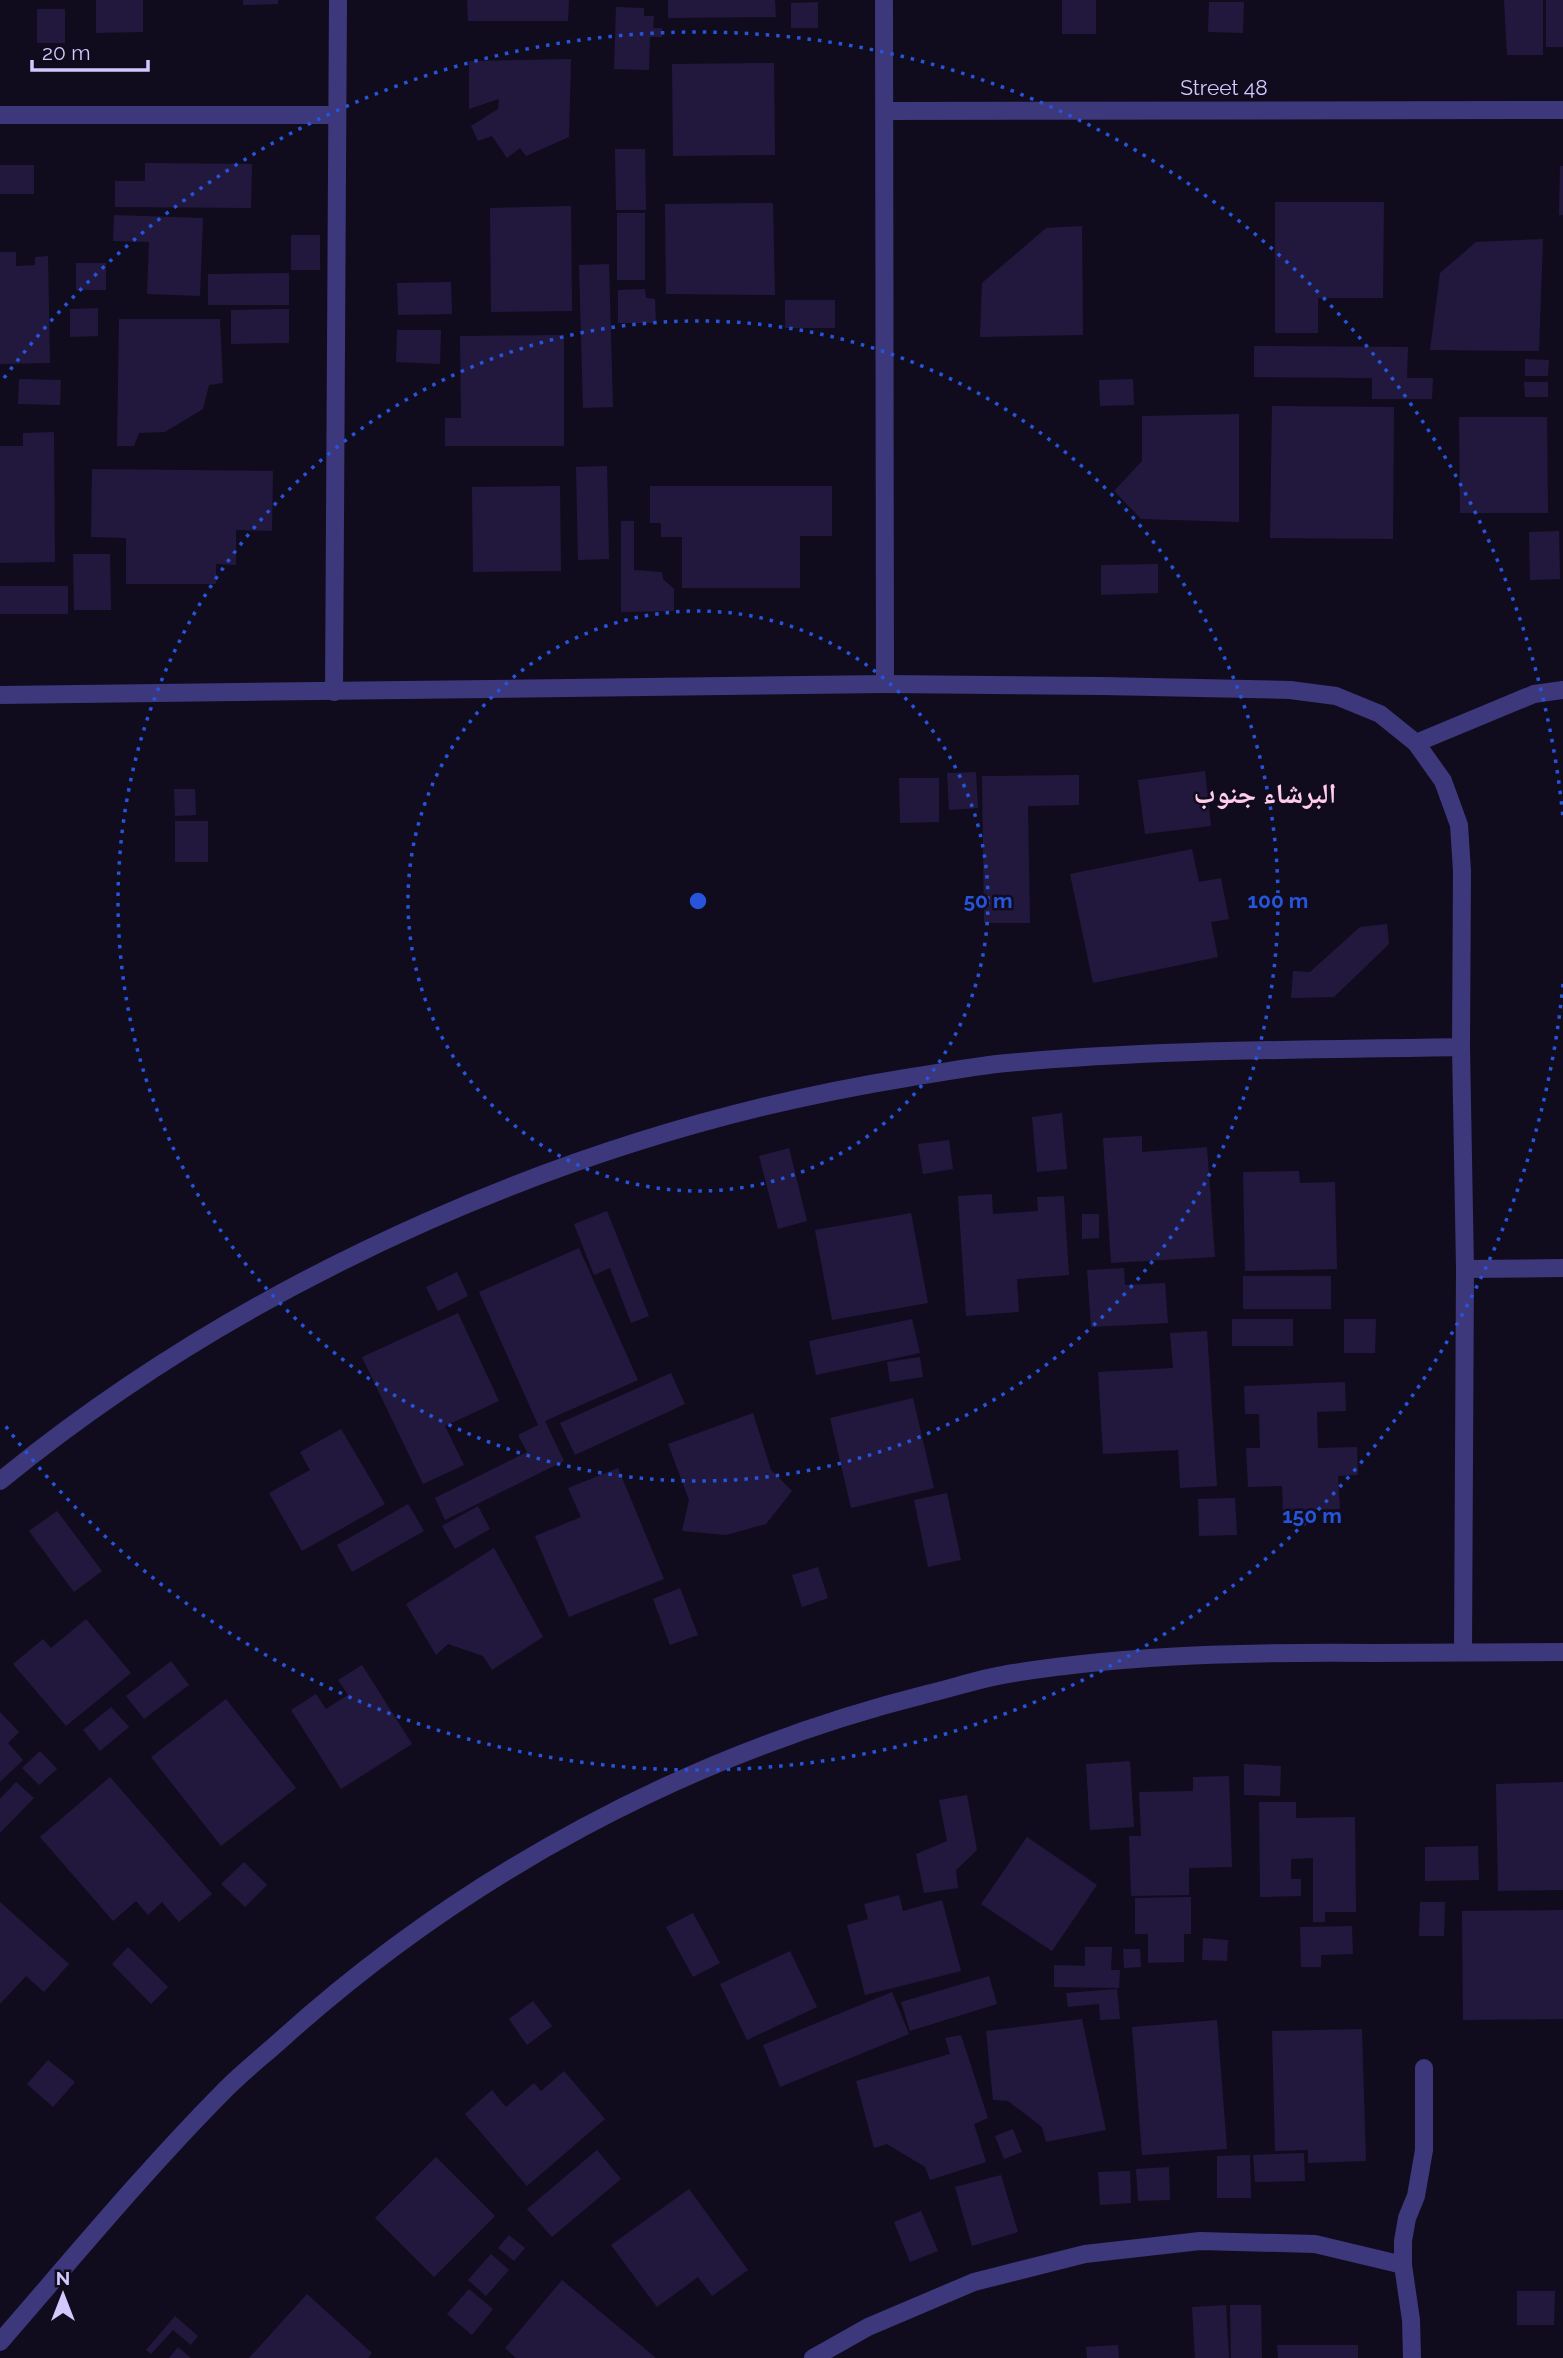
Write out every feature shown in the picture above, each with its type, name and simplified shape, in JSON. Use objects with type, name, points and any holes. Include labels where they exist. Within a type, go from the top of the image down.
[{"type":"street","points":[[334,692],[338,0]]},
{"type":"street","points":[[884,0],[885,684]]},
{"type":"street","name":"Street 48","points":[[885,111],[1563,110]]},
{"type":"street","points":[[0,115],[337,115]]},
{"type":"street","points":[[0,695],[885,684],[1290,690],[1336,696],[1380,714],[1416,743],[1443,781],[1459,824],[1462,871],[1461,1047],[1465,1269],[1463,1651]]},
{"type":"street","points":[[1416,743],[1534,694],[1563,690]]},
{"type":"street","points":[[0,1481],[47,1442],[191,1345],[342,1260],[501,1190],[665,1133],[833,1090],[1004,1063],[1206,1052],[1461,1047]]},
{"type":"street","points":[[1465,1269],[1563,1268]]},
{"type":"street","points":[[0,2342],[121,2203],[223,2092],[335,1991],[456,1902],[598,1819],[723,1760],[852,1714],[1012,1673],[1152,1657],[1312,1651],[1563,1652]]},
{"type":"street","points":[[1412,2358],[1403,2241],[1407,2218],[1416,2196],[1424,2150],[1424,2068]]},
{"type":"street","points":[[813,2358],[868,2327],[974,2282],[1085,2254],[1200,2241],[1315,2245],[1403,2265]]},
{"type":"building","points":[[96,0],[143,0],[143,32],[96,33]]},
{"type":"building","points":[[243,0],[278,0],[278,4],[243,5]]},
{"type":"building","points":[[467,0],[569,0],[568,21],[468,21]]},
{"type":"building","points":[[668,0],[775,0],[776,17],[668,18]]},
{"type":"building","points":[[1062,0],[1096,0],[1096,34],[1062,34]]},
{"type":"building","points":[[1504,0],[1543,0],[1543,55],[1507,55]]},
{"type":"building","points":[[1546,0],[1563,0],[1563,47],[1546,47]]},
{"type":"building","points":[[818,2],[818,28],[791,28],[791,3]]},
{"type":"building","points":[[1209,2],[1244,2],[1243,33],[1208,32]]},
{"type":"building","points":[[616,7],[644,8],[644,16],[654,16],[653,28],[662,28],[662,37],[650,37],[649,70],[614,69]]},
{"type":"building","points":[[37,9],[65,9],[65,43],[37,43]]},
{"type":"building","points":[[571,59],[569,137],[526,156],[520,148],[507,158],[492,136],[478,141],[471,126],[498,109],[499,99],[469,109],[469,61]]},
{"type":"building","points":[[774,63],[775,155],[673,156],[672,64]]},
{"type":"building","points":[[615,149],[645,149],[646,210],[616,210]]},
{"type":"building","points":[[145,163],[252,164],[251,208],[115,207],[115,181],[145,181]]},
{"type":"building","points":[[0,165],[34,165],[34,194],[0,194]]},
{"type":"building","points":[[1560,166],[1563,166],[1563,215],[1559,215]]},
{"type":"building","points":[[1275,202],[1384,202],[1383,298],[1318,298],[1318,333],[1275,333]]},
{"type":"building","points":[[773,203],[775,295],[666,294],[665,204]]},
{"type":"building","points":[[571,206],[572,311],[491,312],[490,208]]},
{"type":"building","points":[[617,213],[645,213],[645,280],[617,280]]},
{"type":"building","points":[[114,215],[203,218],[200,296],[147,294],[149,242],[113,241]]},
{"type":"building","points":[[1082,226],[1083,335],[980,337],[982,283],[1046,228]]},
{"type":"building","points":[[291,235],[320,235],[320,270],[291,270]]},
{"type":"building","points":[[1543,239],[1539,351],[1430,350],[1440,273],[1476,242]]},
{"type":"building","points":[[0,252],[16,252],[16,266],[35,265],[35,257],[48,256],[50,363],[0,364]]},
{"type":"building","points":[[76,263],[106,263],[106,290],[76,290]]},
{"type":"building","points":[[609,264],[613,407],[583,408],[579,265]]},
{"type":"building","points":[[289,273],[289,305],[208,305],[208,274]]},
{"type":"building","points":[[451,282],[452,314],[398,315],[397,283]]},
{"type":"building","points":[[645,289],[646,298],[655,299],[656,323],[618,323],[618,290]]},
{"type":"building","points":[[785,300],[835,300],[835,328],[785,328]]},
{"type":"building","points":[[98,308],[98,336],[70,337],[70,309]]},
{"type":"building","points":[[289,309],[289,343],[231,344],[231,310]]},
{"type":"building","points":[[119,319],[220,319],[223,383],[209,385],[203,409],[165,432],[139,433],[134,446],[117,446]]},
{"type":"building","points":[[397,330],[441,330],[440,364],[396,362]]},
{"type":"building","points":[[564,335],[564,446],[445,446],[445,418],[461,418],[460,336]]},
{"type":"building","points":[[1254,346],[1408,347],[1407,378],[1433,378],[1432,399],[1372,399],[1372,378],[1254,377]]},
{"type":"building","points":[[1525,359],[1549,360],[1548,376],[1525,376]]},
{"type":"building","points":[[19,379],[61,380],[60,405],[18,404]]},
{"type":"building","points":[[1133,379],[1134,405],[1100,406],[1099,380]]},
{"type":"building","points":[[1524,382],[1548,382],[1548,397],[1525,397]]},
{"type":"building","points":[[1272,406],[1394,407],[1393,539],[1270,538]]},
{"type":"building","points":[[1239,414],[1239,522],[1141,519],[1114,491],[1142,461],[1142,416]]},
{"type":"building","points":[[1459,417],[1547,417],[1548,513],[1460,513]]},
{"type":"building","points":[[54,432],[55,562],[0,563],[0,446],[23,446],[23,433]]},
{"type":"building","points":[[607,466],[609,559],[578,560],[576,467]]},
{"type":"building","points":[[92,469],[273,471],[272,531],[236,530],[236,565],[216,564],[216,584],[126,584],[126,538],[91,537]]},
{"type":"building","points":[[560,486],[561,571],[473,572],[472,487]]},
{"type":"building","points":[[650,486],[832,486],[832,536],[800,536],[800,588],[682,588],[682,537],[661,537],[661,523],[650,523]]},
{"type":"building","points":[[621,521],[634,521],[634,570],[662,572],[663,579],[674,589],[674,611],[621,612]]},
{"type":"building","points":[[1559,531],[1560,579],[1530,580],[1529,532]]},
{"type":"building","points":[[73,554],[110,554],[111,610],[74,610]]},
{"type":"building","points":[[1158,564],[1158,593],[1101,595],[1101,565]]},
{"type":"building","points":[[0,586],[68,586],[68,614],[0,614]]},
{"type":"building","points":[[1205,771],[1211,826],[1145,834],[1138,780]]},
{"type":"building","points":[[976,772],[978,808],[949,810],[947,773]]},
{"type":"building","points":[[1079,775],[1079,805],[1028,806],[1030,923],[984,923],[982,776]]},
{"type":"building","points":[[899,778],[939,778],[939,822],[900,823]]},
{"type":"building","points":[[174,789],[195,789],[196,815],[175,816]]},
{"type":"building","points":[[175,821],[208,821],[208,862],[175,862]]},
{"type":"building","points":[[1192,849],[1199,882],[1221,878],[1229,919],[1211,922],[1218,957],[1093,983],[1070,874]]},
{"type":"building","points":[[1387,924],[1389,944],[1334,997],[1291,998],[1293,971],[1310,972],[1360,927]]},
{"type":"building","points":[[1062,1113],[1067,1169],[1037,1172],[1032,1117]]},
{"type":"building","points":[[1142,1136],[1142,1152],[1207,1147],[1215,1257],[1111,1263],[1103,1138]]},
{"type":"building","points":[[949,1140],[953,1169],[923,1174],[918,1144]]},
{"type":"building","points":[[789,1148],[807,1221],[778,1229],[759,1156]]},
{"type":"building","points":[[1299,1171],[1300,1183],[1335,1182],[1337,1269],[1245,1271],[1243,1172]]},
{"type":"building","points":[[992,1194],[993,1214],[1038,1211],[1037,1197],[1064,1196],[1069,1275],[1017,1279],[1019,1312],[966,1316],[958,1196]]},
{"type":"building","points":[[607,1211],[649,1316],[631,1323],[610,1268],[594,1275],[574,1224]]},
{"type":"building","points":[[911,1213],[928,1303],[832,1320],[815,1230]]},
{"type":"building","points":[[1082,1214],[1099,1214],[1099,1238],[1082,1239]]},
{"type":"building","points":[[579,1248],[638,1380],[545,1421],[564,1461],[445,1520],[435,1498],[527,1452],[518,1435],[538,1425],[479,1292]]},
{"type":"building","points":[[1124,1268],[1125,1285],[1165,1283],[1168,1323],[1091,1327],[1087,1270]]},
{"type":"building","points":[[457,1272],[468,1296],[438,1311],[426,1287]]},
{"type":"building","points":[[1243,1276],[1331,1276],[1331,1309],[1243,1309]]},
{"type":"building","points":[[458,1313],[499,1401],[445,1426],[464,1465],[423,1484],[362,1357]]},
{"type":"building","points":[[912,1319],[920,1353],[816,1375],[809,1341]]},
{"type":"building","points":[[1232,1319],[1293,1319],[1293,1346],[1232,1346]]},
{"type":"building","points":[[1344,1319],[1376,1319],[1375,1353],[1344,1353]]},
{"type":"building","points":[[1207,1331],[1217,1486],[1180,1488],[1178,1450],[1103,1454],[1098,1372],[1173,1368],[1170,1333]]},
{"type":"building","points":[[920,1357],[923,1377],[890,1382],[887,1362]]},
{"type":"building","points":[[671,1373],[685,1404],[575,1455],[560,1423]]},
{"type":"building","points":[[1345,1382],[1346,1411],[1317,1412],[1318,1448],[1357,1447],[1358,1475],[1338,1476],[1340,1509],[1283,1511],[1282,1486],[1248,1487],[1246,1448],[1260,1448],[1259,1414],[1245,1414],[1244,1386]]},
{"type":"building","points":[[913,1398],[934,1488],[851,1508],[830,1418]]},
{"type":"building","points":[[753,1413],[771,1470],[792,1491],[766,1524],[726,1535],[682,1531],[689,1500],[668,1444]]},
{"type":"building","points":[[341,1429],[385,1504],[302,1551],[269,1493],[310,1470],[300,1452]]},
{"type":"building","points":[[618,1468],[664,1579],[569,1617],[535,1536],[581,1517],[568,1488]]},
{"type":"building","points":[[947,1493],[961,1560],[928,1567],[914,1500]]},
{"type":"building","points":[[1235,1498],[1237,1535],[1199,1536],[1198,1499]]},
{"type":"building","points":[[408,1504],[424,1531],[352,1572],[337,1545]]},
{"type":"building","points":[[478,1506],[490,1529],[455,1549],[442,1526]]},
{"type":"building","points":[[57,1511],[102,1571],[74,1592],[29,1531]]},
{"type":"building","points":[[494,1548],[543,1637],[492,1670],[483,1656],[448,1644],[436,1655],[406,1604]]},
{"type":"building","points":[[818,1567],[828,1598],[802,1607],[792,1575]]},
{"type":"building","points":[[680,1588],[698,1635],[670,1645],[653,1599]]},
{"type":"building","points":[[86,1619],[131,1673],[66,1726],[13,1664],[43,1639],[51,1648]]},
{"type":"building","points":[[171,1661],[189,1685],[144,1719],[126,1696]]},
{"type":"building","points":[[362,1665],[412,1744],[341,1789],[291,1710],[316,1694],[326,1709],[348,1695],[338,1680]]},
{"type":"building","points":[[226,1699],[296,1788],[221,1846],[151,1757]]},
{"type":"building","points":[[111,1707],[129,1727],[100,1751],[83,1730]]},
{"type":"building","points":[[0,1712],[19,1732],[8,1743],[23,1760],[0,1782]]},
{"type":"building","points":[[40,1751],[57,1769],[39,1785],[22,1768]]},
{"type":"building","points":[[1130,1761],[1134,1827],[1090,1830],[1086,1764]]},
{"type":"building","points":[[1244,1764],[1281,1766],[1280,1796],[1244,1795]]},
{"type":"building","points":[[1229,1776],[1232,1867],[1189,1868],[1189,1895],[1131,1896],[1129,1836],[1141,1836],[1139,1792],[1193,1791],[1193,1777]]},
{"type":"building","points":[[110,1777],[212,1894],[179,1922],[162,1902],[148,1915],[136,1901],[113,1921],[40,1837]]},
{"type":"building","points":[[16,1782],[34,1798],[0,1833],[0,1799]]},
{"type":"building","points":[[1563,1782],[1563,1890],[1498,1891],[1496,1784]]},
{"type":"building","points":[[967,1795],[977,1850],[956,1870],[958,1888],[924,1893],[916,1854],[947,1841],[939,1800]]},
{"type":"building","points":[[1259,1802],[1296,1802],[1296,1818],[1355,1817],[1356,1912],[1325,1912],[1325,1922],[1313,1922],[1313,1858],[1291,1859],[1291,1879],[1301,1879],[1301,1896],[1260,1897]]},
{"type":"building","points":[[1027,1837],[1097,1885],[1052,1951],[981,1904]]},
{"type":"building","points":[[1478,1846],[1479,1880],[1425,1881],[1425,1847]]},
{"type":"building","points":[[244,1862],[267,1885],[245,1907],[221,1884]]},
{"type":"building","points":[[899,1895],[903,1911],[942,1900],[961,1971],[865,1995],[847,1925],[868,1919],[864,1904]]},
{"type":"building","points":[[1191,1897],[1191,1934],[1184,1934],[1184,1962],[1148,1963],[1148,1934],[1135,1934],[1135,1898]]},
{"type":"building","points":[[0,1902],[69,1964],[44,1992],[26,1976],[0,2004]]},
{"type":"building","points":[[1420,1902],[1445,1902],[1444,1936],[1419,1936]]},
{"type":"building","points":[[1563,1910],[1563,2019],[1463,2020],[1462,1911]]},
{"type":"building","points":[[693,1913],[720,1963],[693,1977],[666,1927]]},
{"type":"building","points":[[1352,1926],[1353,1954],[1321,1955],[1321,1967],[1301,1967],[1300,1927]]},
{"type":"building","points":[[1203,1938],[1228,1940],[1227,1961],[1202,1960]]},
{"type":"building","points":[[128,1947],[168,1987],[151,2004],[112,1964]]},
{"type":"building","points":[[1085,1947],[1112,1947],[1111,1970],[1120,1970],[1119,1988],[1054,1987],[1054,1965],[1085,1966]]},
{"type":"building","points":[[1123,1949],[1140,1949],[1141,1967],[1124,1968]]},
{"type":"building","points":[[790,1951],[817,2007],[747,2040],[720,1984]]},
{"type":"building","points":[[989,1976],[997,2004],[910,2031],[901,2002]]},
{"type":"building","points":[[1117,1989],[1120,2019],[1100,2020],[1099,2004],[1068,2007],[1066,1993]]},
{"type":"building","points":[[892,1992],[909,2034],[780,2087],[763,2045]]},
{"type":"building","points":[[533,2001],[552,2026],[527,2045],[509,2019]]},
{"type":"building","points":[[1082,2019],[1106,2130],[1046,2142],[1042,2127],[1008,2101],[993,2100],[986,2031]]},
{"type":"building","points":[[1217,2020],[1227,2149],[1142,2155],[1132,2027]]},
{"type":"building","points":[[1362,2029],[1366,2161],[1308,2163],[1308,2150],[1275,2151],[1272,2031]]},
{"type":"building","points":[[961,2035],[988,2118],[974,2124],[986,2162],[930,2180],[925,2167],[887,2144],[874,2148],[856,2081],[950,2054],[945,2038]]},
{"type":"building","points":[[48,2060],[75,2082],[53,2107],[27,2084]]},
{"type":"building","points":[[564,2071],[605,2119],[527,2186],[465,2114],[492,2090],[506,2107],[534,2083],[541,2091]]},
{"type":"building","points":[[1013,2129],[1022,2152],[1004,2159],[995,2136]]},
{"type":"building","points":[[597,2150],[621,2179],[552,2237],[527,2209]]},
{"type":"building","points":[[1304,2153],[1305,2181],[1255,2182],[1253,2155]]},
{"type":"building","points":[[1250,2155],[1251,2198],[1217,2198],[1217,2156]]},
{"type":"building","points":[[436,2157],[495,2216],[434,2277],[375,2218]]},
{"type":"building","points":[[1169,2167],[1170,2200],[1138,2201],[1136,2169]]},
{"type":"building","points":[[1130,2171],[1131,2203],[1100,2205],[1098,2172]]},
{"type":"building","points":[[1001,2175],[1018,2232],[972,2246],[955,2187]]},
{"type":"building","points":[[689,2189],[748,2270],[712,2296],[698,2277],[657,2307],[611,2245]]},
{"type":"building","points":[[921,2211],[938,2251],[910,2262],[894,2222]]},
{"type":"building","points":[[509,2235],[525,2248],[514,2261],[498,2248]]},
{"type":"building","points":[[491,2254],[509,2270],[486,2296],[468,2280]]},
{"type":"building","points":[[562,2280],[656,2358],[516,2358],[505,2348]]},
{"type":"building","points":[[469,2289],[493,2309],[472,2335],[447,2314]]},
{"type":"building","points":[[1517,2291],[1555,2291],[1554,2325],[1517,2325]]},
{"type":"building","points":[[307,2294],[372,2353],[368,2358],[249,2358]]},
{"type":"building","points":[[1226,2305],[1229,2358],[1195,2358],[1192,2307]]},
{"type":"building","points":[[1230,2305],[1261,2305],[1262,2358],[1231,2358]]},
{"type":"building","points":[[175,2316],[198,2336],[191,2345],[173,2330],[151,2354],[146,2350]]},
{"type":"building","points":[[1118,2345],[1119,2358],[1087,2358],[1086,2347]]},
{"type":"building","points":[[1277,2345],[1358,2345],[1358,2358],[1278,2358]]},
{"type":"building","points":[[178,2347],[191,2358],[169,2358]]},
{"type":"district","name":"البرشاء جنوب","points":[[1265,793]]}]
